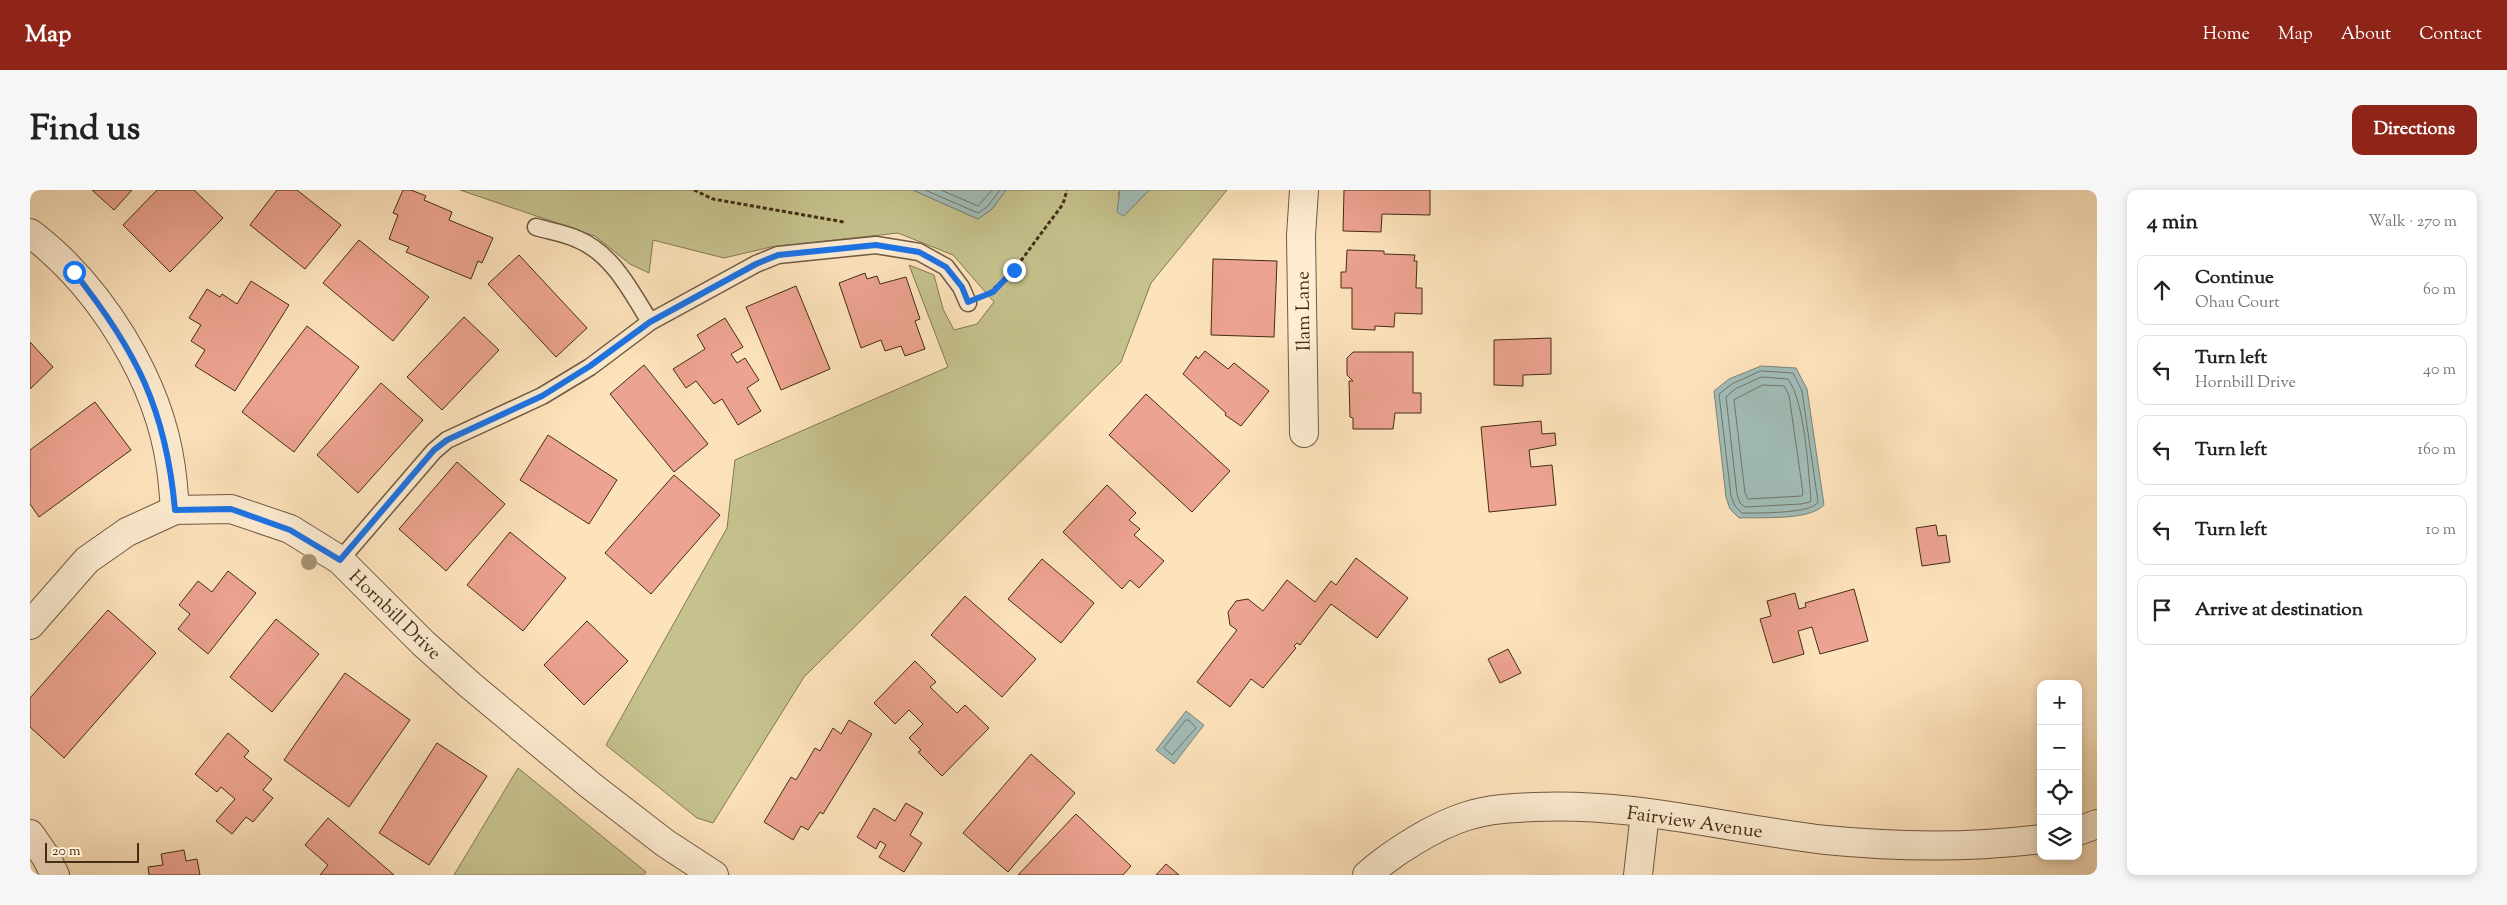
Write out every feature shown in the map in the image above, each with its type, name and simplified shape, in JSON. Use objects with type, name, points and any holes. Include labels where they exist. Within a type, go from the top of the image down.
[{"type":"street","name":"Ilam Lane","points":[[1304,190],[1301,236],[1304,433]]},
{"type":"street","points":[[30,234],[49,248],[74,272],[100,305],[131,353],[160,420],[171,466],[175,510]]},
{"type":"street","name":"Hornbill Drive","points":[[30,625],[87,560],[127,532],[175,510],[231,509],[290,530],[340,560],[423,643],[470,685],[658,838],[714,875]]},
{"type":"street","name":"Fairview Avenue","points":[[1367,875],[1380,863],[1430,833],[1466,816],[1503,808],[1570,805],[1645,813],[1835,840],[1971,845],[2037,839]]},
{"type":"street","points":[[1638,875],[1645,813]]},
{"type":"street","points":[[2082,830],[2097,824]]},
{"type":"street","points":[[30,834],[46,857],[55,875]]},
{"type":"lane","points":[[536,227],[577,239],[594,248],[622,278],[650,322]]},
{"type":"lane","points":[[340,560],[434,450],[447,440],[542,396],[590,366],[650,322],[756,264],[778,255],[876,245],[919,252],[946,267],[962,287],[968,302]]},
{"type":"path","points":[[694,190],[713,199],[864,225],[876,245]]},
{"type":"path","points":[[968,302],[993,292],[1014,270],[1064,204],[1067,190]]},
{"type":"shaded area","points":[[460,190],[913,190],[978,219],[992,209],[1006,190],[1120,190],[1118,194],[1124,216],[1149,190],[1227,190],[1151,283],[1121,362],[804,677],[713,823],[697,818],[606,745],[727,528],[735,460],[948,367],[909,265],[934,275],[943,309],[954,330],[977,324],[994,302],[953,255],[898,233],[771,247],[724,258],[653,240],[649,273],[630,264],[595,236]]},
{"type":"shaded area","points":[[518,768],[646,872],[644,875],[454,875]]},
{"type":"water","points":[[913,190],[1006,190],[992,209],[978,219]]},
{"type":"water","points":[[1120,190],[1149,190],[1124,216],[1117,212]]},
{"type":"water","points":[[1761,366],[1796,368],[1807,389],[1824,505],[1807,514],[1784,517],[1739,518],[1730,509],[1726,497],[1714,391],[1729,379]]},
{"type":"water","points":[[1186,711],[1204,725],[1174,764],[1156,750]]},
{"type":"building","points":[[92,190],[132,190],[114,210]]},
{"type":"building","points":[[157,190],[194,190],[223,218],[170,272],[123,225]]},
{"type":"building","points":[[277,190],[297,190],[341,225],[305,269],[250,225]]},
{"type":"building","points":[[403,190],[411,190],[426,196],[424,200],[452,212],[449,220],[493,238],[482,263],[478,261],[471,279],[406,252],[409,247],[389,239],[398,215],[393,213]]},
{"type":"building","points":[[1344,190],[1430,190],[1430,215],[1382,214],[1381,232],[1343,231]]},
{"type":"building","points":[[359,240],[429,297],[393,341],[323,283]]},
{"type":"building","points":[[1347,250],[1384,251],[1384,254],[1415,255],[1414,261],[1417,261],[1416,288],[1422,288],[1422,314],[1395,313],[1394,327],[1375,326],[1375,330],[1352,329],[1352,288],[1341,288],[1341,272],[1346,272]]},
{"type":"building","points":[[519,255],[587,328],[556,357],[488,284]]},
{"type":"building","points":[[1213,259],[1277,261],[1274,337],[1211,335]]},
{"type":"building","points":[[865,273],[867,279],[877,276],[880,284],[906,277],[920,319],[915,321],[925,349],[905,356],[901,346],[885,351],[881,340],[861,348],[839,283]]},
{"type":"building","points":[[251,281],[289,305],[235,391],[195,366],[205,350],[191,341],[201,325],[189,318],[207,289],[220,297],[222,294],[237,304]]},
{"type":"building","points":[[796,286],[830,369],[781,390],[746,307]]},
{"type":"building","points":[[464,317],[499,350],[442,410],[407,377]]},
{"type":"building","points":[[725,318],[743,347],[731,354],[737,363],[745,358],[759,380],[747,388],[761,411],[738,425],[722,399],[714,404],[696,381],[686,388],[673,369],[705,349],[697,335]]},
{"type":"building","points":[[307,326],[359,367],[294,452],[242,412]]},
{"type":"building","points":[[1551,338],[1551,374],[1523,375],[1523,386],[1494,385],[1494,340]]},
{"type":"building","points":[[30,342],[53,367],[30,389]]},
{"type":"building","points":[[1205,351],[1228,369],[1234,363],[1269,391],[1241,426],[1225,415],[1226,413],[1183,374],[1196,356],[1198,359]]},
{"type":"building","points":[[1353,352],[1413,352],[1413,393],[1421,393],[1421,413],[1395,413],[1393,429],[1353,429],[1353,418],[1350,417],[1349,381],[1353,381],[1347,375],[1347,358]]},
{"type":"building","points":[[644,365],[708,444],[674,472],[610,394]]},
{"type":"building","points":[[381,383],[423,420],[358,493],[317,455]]},
{"type":"building","points":[[1146,394],[1230,471],[1192,512],[1109,435]]},
{"type":"building","points":[[95,402],[131,450],[39,517],[30,504],[30,450]]},
{"type":"building","points":[[1541,421],[1542,434],[1555,433],[1556,445],[1529,450],[1531,467],[1552,465],[1556,505],[1489,512],[1481,427]]},
{"type":"building","points":[[548,435],[617,480],[589,524],[520,480]]},
{"type":"building","points":[[457,462],[505,504],[446,571],[399,529]]},
{"type":"building","points":[[674,475],[720,515],[651,594],[605,553]]},
{"type":"building","points":[[1107,485],[1136,513],[1129,520],[1140,529],[1134,535],[1164,561],[1139,588],[1130,580],[1122,589],[1063,532]]},
{"type":"building","points":[[1936,525],[1938,536],[1946,535],[1950,562],[1922,566],[1916,528]]},
{"type":"building","points":[[510,532],[566,578],[523,631],[467,585]]},
{"type":"building","points":[[1356,558],[1408,598],[1377,638],[1331,604],[1300,645],[1297,643],[1294,646],[1296,648],[1263,688],[1251,679],[1230,707],[1197,682],[1237,630],[1230,625],[1228,612],[1236,601],[1248,599],[1263,611],[1287,580],[1315,602],[1331,581],[1336,585]]},
{"type":"building","points":[[1042,559],[1094,603],[1061,643],[1008,599]]},
{"type":"building","points":[[228,571],[256,593],[208,654],[178,629],[190,614],[179,605],[198,581],[212,592]]},
{"type":"building","points":[[1854,589],[1868,641],[1820,654],[1812,627],[1798,631],[1804,654],[1773,663],[1760,619],[1771,616],[1767,601],[1795,593],[1799,609],[1806,607],[1805,603]]},
{"type":"building","points":[[965,596],[1036,659],[1002,697],[931,635]]},
{"type":"building","points":[[108,610],[156,653],[64,758],[30,727],[30,698]]},
{"type":"building","points":[[276,619],[319,654],[272,712],[230,677]]},
{"type":"building","points":[[587,621],[628,661],[584,705],[544,665]]},
{"type":"building","points":[[1508,649],[1521,673],[1500,683],[1488,659]]},
{"type":"building","points":[[915,661],[936,682],[930,687],[957,713],[965,705],[989,728],[942,776],[918,752],[921,750],[909,738],[923,724],[909,710],[895,724],[874,703]]},
{"type":"building","points":[[345,673],[410,720],[349,807],[284,760]]},
{"type":"building","points":[[849,720],[872,734],[823,814],[820,812],[808,830],[801,826],[793,840],[764,822],[791,777],[796,780],[815,748],[820,751],[833,728],[841,734]]},
{"type":"building","points":[[228,733],[249,751],[244,757],[272,779],[263,790],[273,798],[253,822],[246,817],[232,834],[216,821],[235,799],[221,787],[217,792],[195,774]]},
{"type":"building","points":[[437,743],[487,776],[429,865],[379,833]]},
{"type":"building","points":[[1031,754],[1075,793],[1008,872],[963,833]]},
{"type":"building","points":[[906,803],[923,813],[910,835],[922,843],[904,872],[879,857],[886,845],[880,841],[876,849],[857,837],[874,808],[895,821]]},
{"type":"building","points":[[1076,814],[1131,866],[1123,875],[1018,875]]},
{"type":"building","points":[[328,818],[394,875],[320,875],[328,865],[305,845]]},
{"type":"building","points":[[184,850],[186,861],[197,859],[200,875],[149,875],[148,867],[163,865],[161,854]]},
{"type":"building","points":[[1166,864],[1179,875],[1156,875]]},
{"type":"route","points":[[74,272],[100,305],[131,353],[145,382],[160,420],[171,466],[175,510],[231,509],[290,530],[340,560],[434,450],[447,440],[542,396],[590,366],[650,322],[756,264],[778,255],[876,245],[919,252],[946,267],[962,287],[968,302],[993,292],[1014,270]]}]
